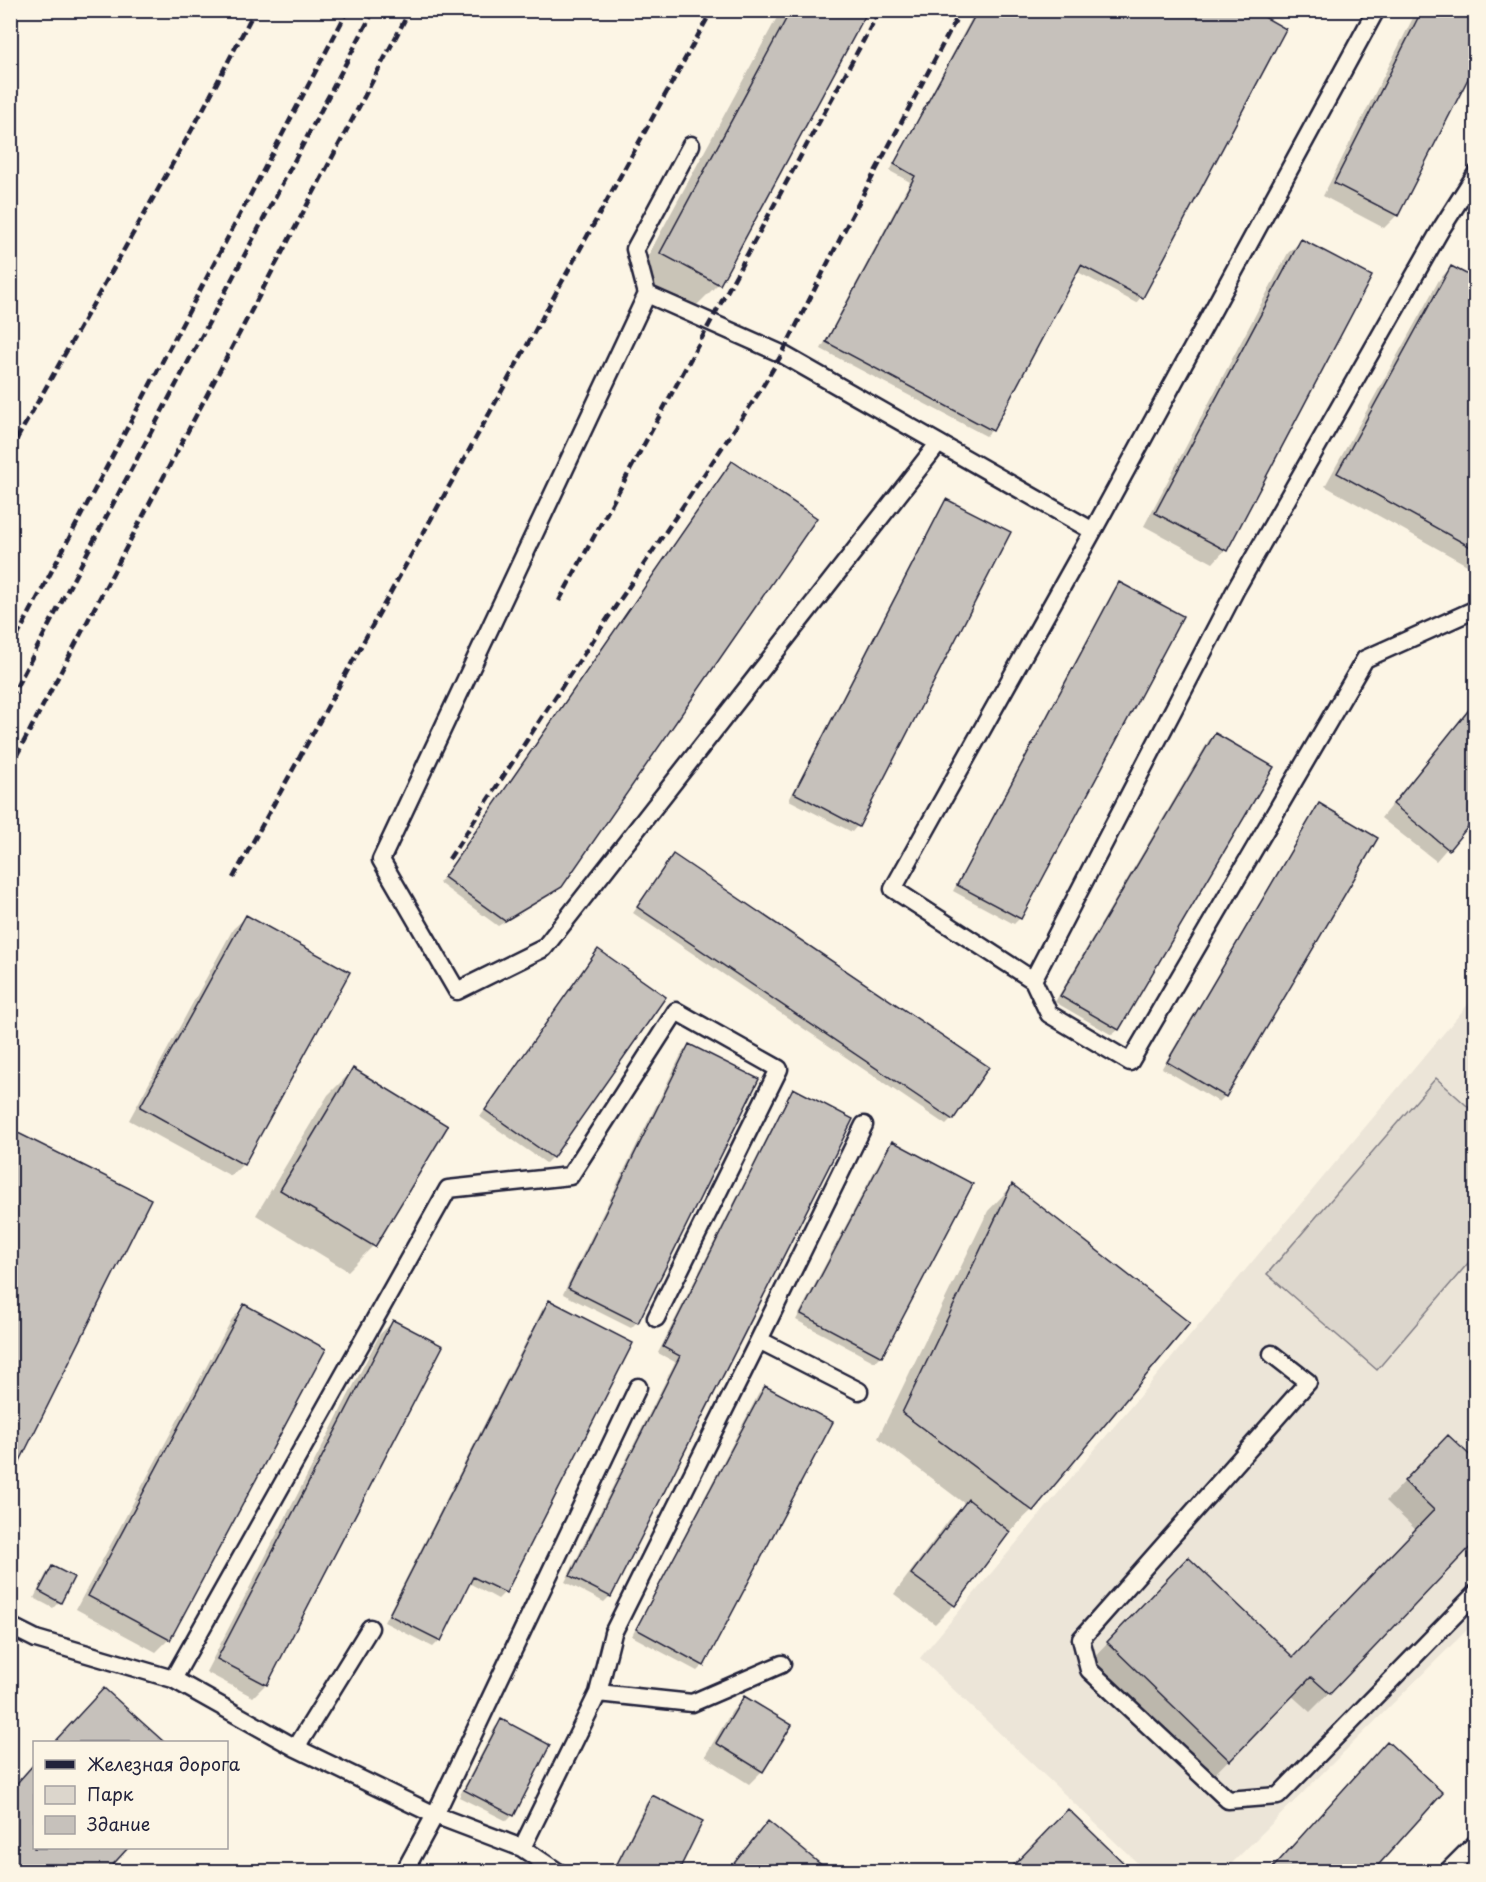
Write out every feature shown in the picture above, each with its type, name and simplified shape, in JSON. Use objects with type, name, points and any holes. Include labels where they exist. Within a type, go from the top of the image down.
[{"type":"lane","points":[[1376,10],[1093,531],[893,889],[1033,980],[1049,1014],[1130,1062],[1365,659],[1476,609]]},
{"type":"lane","points":[[691,145],[635,249],[646,294],[381,860],[457,991],[544,948],[938,444]]},
{"type":"lane","points":[[1033,980],[1236,589],[1440,229],[1476,174]]},
{"type":"lane","points":[[646,294],[782,354],[1093,531]]},
{"type":"lane","points":[[173,1679],[448,1189],[570,1176],[676,1011],[779,1069],[656,1318]]},
{"type":"lane","points":[[522,1848],[598,1693],[613,1633],[864,1125]]},
{"type":"lane","points":[[759,1340],[859,1391]]},
{"type":"lane","points":[[1272,1354],[1308,1382],[1081,1639],[1089,1670],[1228,1800],[1278,1796],[1476,1593]]},
{"type":"lane","points":[[404,1872],[435,1815],[638,1388]]},
{"type":"lane","points":[[10,1626],[36,1640],[173,1679],[296,1748],[435,1815],[522,1848],[558,1872]]},
{"type":"lane","points":[[296,1748],[370,1628]]},
{"type":"lane","points":[[598,1693],[692,1703],[782,1664]]},
{"type":"lane","points":[[1447,1872],[1476,1843]]},
{"type":"shaded area","points":[[1470,1002],[1476,1006],[1475,1622],[1224,1871],[1146,1871],[920,1658]]},
{"type":"green space","points":[[1436,1078],[1475,1113],[1475,1255],[1377,1370],[1267,1274]]},
{"type":"building","points":[[791,10],[856,10],[865,16],[720,285],[660,253]]},
{"type":"building","points":[[978,10],[1252,10],[1286,29],[1143,298],[1081,265],[993,431],[826,342],[915,176],[894,164]]},
{"type":"building","points":[[1422,10],[1476,10],[1476,63],[1398,216],[1334,183]]},
{"type":"building","points":[[1301,239],[1372,276],[1227,551],[1155,513]]},
{"type":"building","points":[[1451,266],[1476,279],[1476,550],[1337,473]]},
{"type":"building","points":[[732,461],[817,518],[562,887],[505,921],[444,877]]},
{"type":"building","points":[[946,499],[1011,532],[859,827],[794,793]]},
{"type":"building","points":[[1119,582],[1183,616],[1021,919],[957,885]]},
{"type":"building","points":[[1476,701],[1476,817],[1449,850],[1393,804]]},
{"type":"building","points":[[1215,733],[1274,767],[1119,1030],[1060,996]]},
{"type":"building","points":[[1319,803],[1378,838],[1226,1097],[1167,1062]]},
{"type":"building","points":[[673,854],[989,1067],[953,1120],[637,907]]},
{"type":"building","points":[[246,915],[350,972],[244,1165],[140,1107]]},
{"type":"building","points":[[598,949],[666,997],[553,1158],[485,1110]]},
{"type":"building","points":[[689,1044],[759,1079],[638,1323],[568,1288]]},
{"type":"building","points":[[353,1068],[448,1126],[375,1247],[280,1190]]},
{"type":"building","points":[[793,1088],[853,1119],[611,1597],[570,1576],[680,1356],[663,1347]]},
{"type":"building","points":[[16,1132],[151,1199],[10,1481],[10,1143]]},
{"type":"building","points":[[892,1141],[973,1184],[882,1357],[801,1314]]},
{"type":"building","points":[[1012,1184],[1190,1323],[1033,1511],[902,1413]]},
{"type":"building","points":[[549,1300],[633,1343],[506,1593],[473,1577],[441,1641],[389,1615]]},
{"type":"building","points":[[244,1304],[326,1349],[170,1640],[88,1596]]},
{"type":"building","points":[[393,1320],[443,1346],[267,1685],[217,1659]]},
{"type":"building","points":[[765,1386],[833,1422],[704,1666],[636,1629]]},
{"type":"building","points":[[1448,1435],[1476,1461],[1476,1541],[1330,1694],[1311,1677],[1230,1761],[1107,1642],[1188,1557],[1293,1657],[1434,1510],[1404,1481]]},
{"type":"building","points":[[968,1499],[1010,1532],[955,1606],[911,1574]]},
{"type":"building","points":[[52,1566],[74,1577],[61,1603],[39,1591]]},
{"type":"building","points":[[104,1688],[163,1741],[55,1741]]},
{"type":"building","points":[[744,1696],[792,1725],[763,1772],[716,1743]]},
{"type":"building","points":[[501,1719],[550,1745],[514,1816],[464,1790]]},
{"type":"building","points":[[1387,1741],[1443,1793],[1372,1872],[1269,1872]]},
{"type":"building","points":[[33,1765],[33,1849],[127,1849],[106,1872],[10,1872],[10,1791]]},
{"type":"building","points":[[652,1795],[703,1821],[678,1872],[613,1872]]},
{"type":"building","points":[[1068,1809],[1133,1872],[1007,1872]]},
{"type":"building","points":[[768,1821],[830,1872],[727,1872]]},
{"type":"railway","points":[[10,451],[199,117],[255,10]]},
{"type":"railway","points":[[10,650],[348,10]]},
{"type":"railway","points":[[10,699],[374,10]]},
{"type":"railway","points":[[10,768],[410,10]]},
{"type":"railway","points":[[233,878],[712,10]]},
{"type":"railway","points":[[559,601],[880,10]]},
{"type":"railway","points":[[449,859],[758,394],[782,354],[850,219],[961,10]]}]
